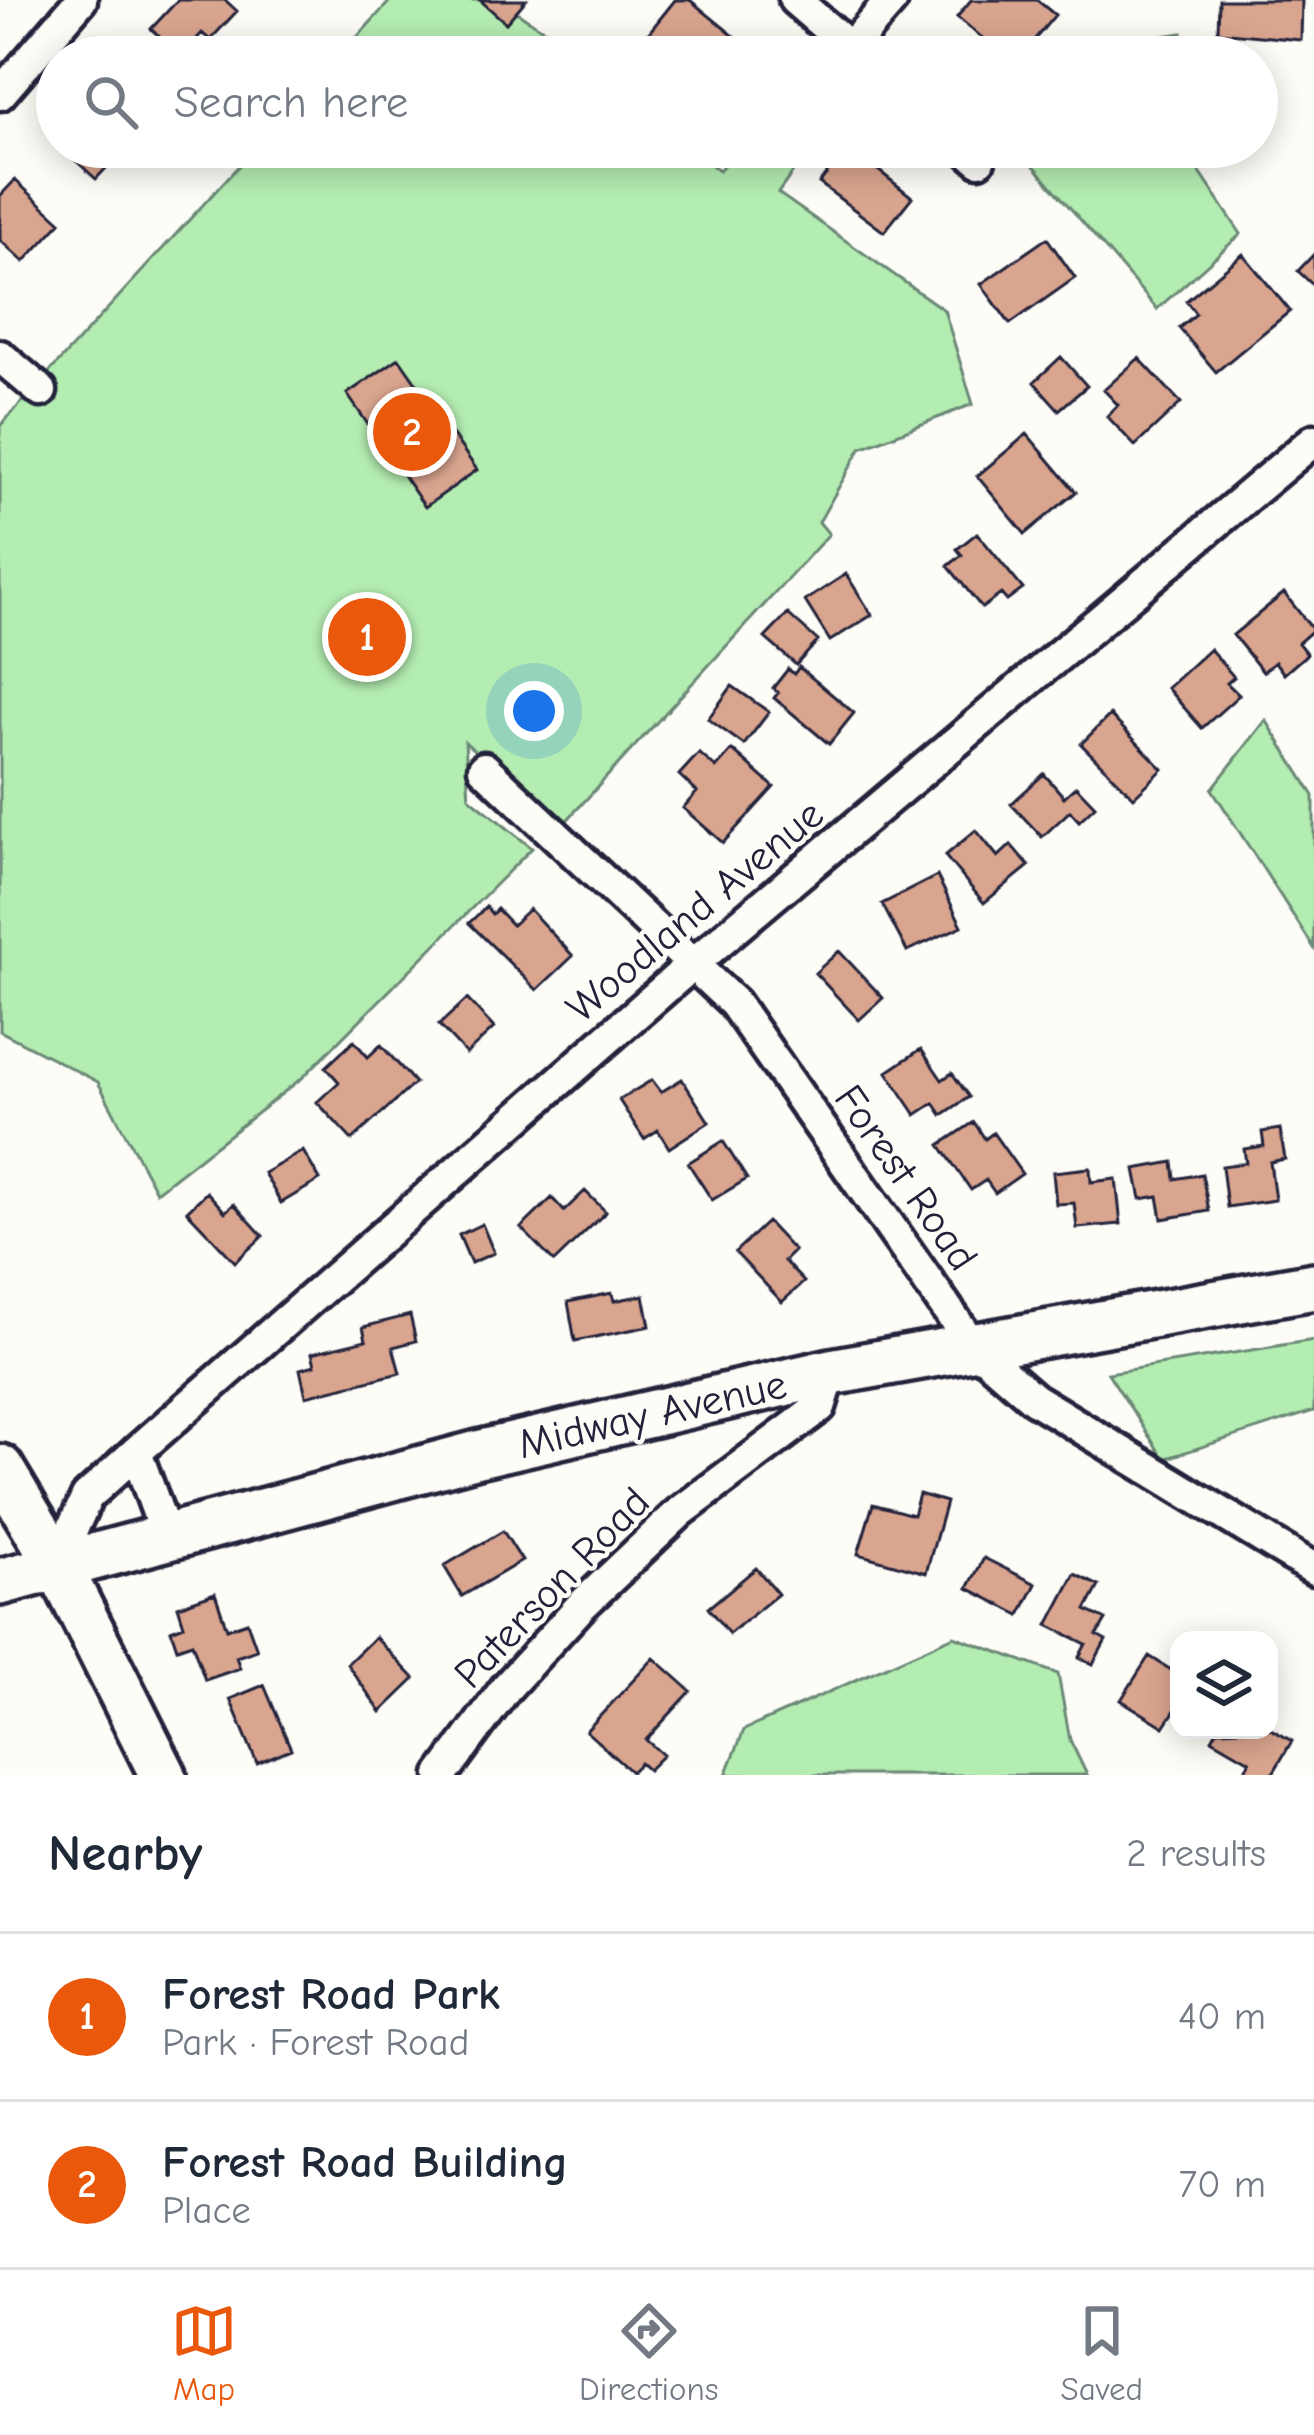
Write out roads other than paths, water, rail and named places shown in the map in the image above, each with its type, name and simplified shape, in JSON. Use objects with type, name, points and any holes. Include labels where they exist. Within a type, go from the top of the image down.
[{"type":"main road","name":"Midway Avenue","points":[[0,1582],[57,1563],[478,1454],[831,1372],[1314,1286]]},
{"type":"main road","points":[[0,1468],[57,1563],[163,1775]]},
{"type":"street","points":[[50,36],[81,0]]},
{"type":"street","points":[[795,0],[837,36]]},
{"type":"street","points":[[866,36],[892,0]]},
{"type":"street","points":[[0,94],[36,52]]},
{"type":"street","points":[[0,356],[41,391]]},
{"type":"street","name":"Woodland Avenue","points":[[57,1563],[87,1497],[136,1452],[694,963],[1314,440]]},
{"type":"street","name":"Forest Road","points":[[484,768],[734,1003],[973,1346],[1034,1399],[1314,1569]]},
{"type":"street","name":"Paterson Road","points":[[442,1775],[506,1688],[582,1605],[680,1512],[820,1407],[831,1372]]},
{"type":"street","points":[[136,1452],[166,1535]]},
{"type":"place","name":"Forest Road Building","points":[[412,432]]},
{"type":"place","name":"Forest Road Park","points":[[367,637]]}]
